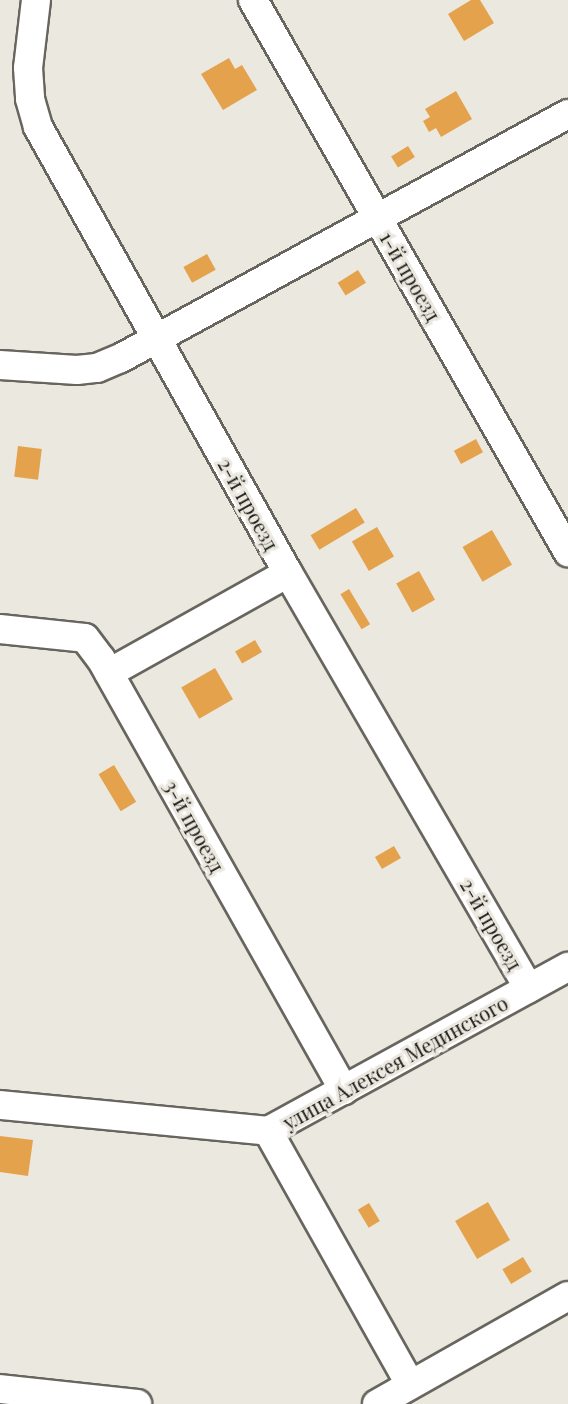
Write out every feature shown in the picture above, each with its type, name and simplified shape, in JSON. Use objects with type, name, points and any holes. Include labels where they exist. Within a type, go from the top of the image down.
[{"type":"street","name":"2-й проезд","points":[[36,0],[28,68],[30,99],[38,127],[288,573],[530,988]]},
{"type":"street","name":"1-й проезд","points":[[253,0],[568,552]]},
{"type":"street","points":[[0,365],[56,370],[97,368],[156,339],[568,114]]},
{"type":"street","points":[[109,673],[288,573]]},
{"type":"street","name":"3-й проезд","points":[[0,629],[86,638],[109,673],[344,1090]]},
{"type":"street","name":"улица Алексея Мединского","points":[[0,1105],[268,1131],[568,967]]},
{"type":"street","points":[[268,1131],[410,1384]]},
{"type":"street","points":[[377,1404],[568,1296]]},
{"type":"street","points":[[0,1389],[137,1404]]},
{"type":"building","points":[[471,0],[480,0],[494,23],[464,41],[448,14]]},
{"type":"building","points":[[229,58],[235,69],[242,65],[257,90],[223,110],[201,74]]},
{"type":"building","points":[[456,91],[472,119],[441,137],[436,128],[429,132],[423,121],[430,117],[425,109]]},
{"type":"building","points":[[408,146],[415,157],[398,168],[391,157]]},
{"type":"building","points":[[207,254],[216,270],[192,283],[183,267]]},
{"type":"building","points":[[358,270],[366,283],[346,295],[338,283]]},
{"type":"building","points":[[476,439],[483,452],[461,464],[454,451]]},
{"type":"building","points":[[18,446],[42,449],[38,480],[14,477]]},
{"type":"building","points":[[356,508],[365,523],[319,550],[311,535]]},
{"type":"building","points":[[377,527],[394,556],[369,571],[352,542]]},
{"type":"building","points":[[492,530],[512,565],[483,582],[463,547]]},
{"type":"building","points":[[419,571],[435,600],[412,612],[396,584]]},
{"type":"building","points":[[349,589],[370,624],[362,629],[340,594]]},
{"type":"building","points":[[255,640],[262,652],[242,664],[235,652]]},
{"type":"building","points":[[215,668],[233,699],[199,719],[181,688]]},
{"type":"building","points":[[114,765],[136,802],[121,811],[99,774]]},
{"type":"building","points":[[394,846],[401,858],[382,869],[375,857]]},
{"type":"building","points":[[0,1136],[33,1140],[28,1176],[0,1172]]},
{"type":"building","points":[[488,1202],[510,1240],[477,1259],[455,1221]]},
{"type":"building","points":[[369,1203],[380,1221],[369,1228],[358,1210]]},
{"type":"building","points":[[523,1257],[532,1272],[511,1284],[502,1269]]}]
